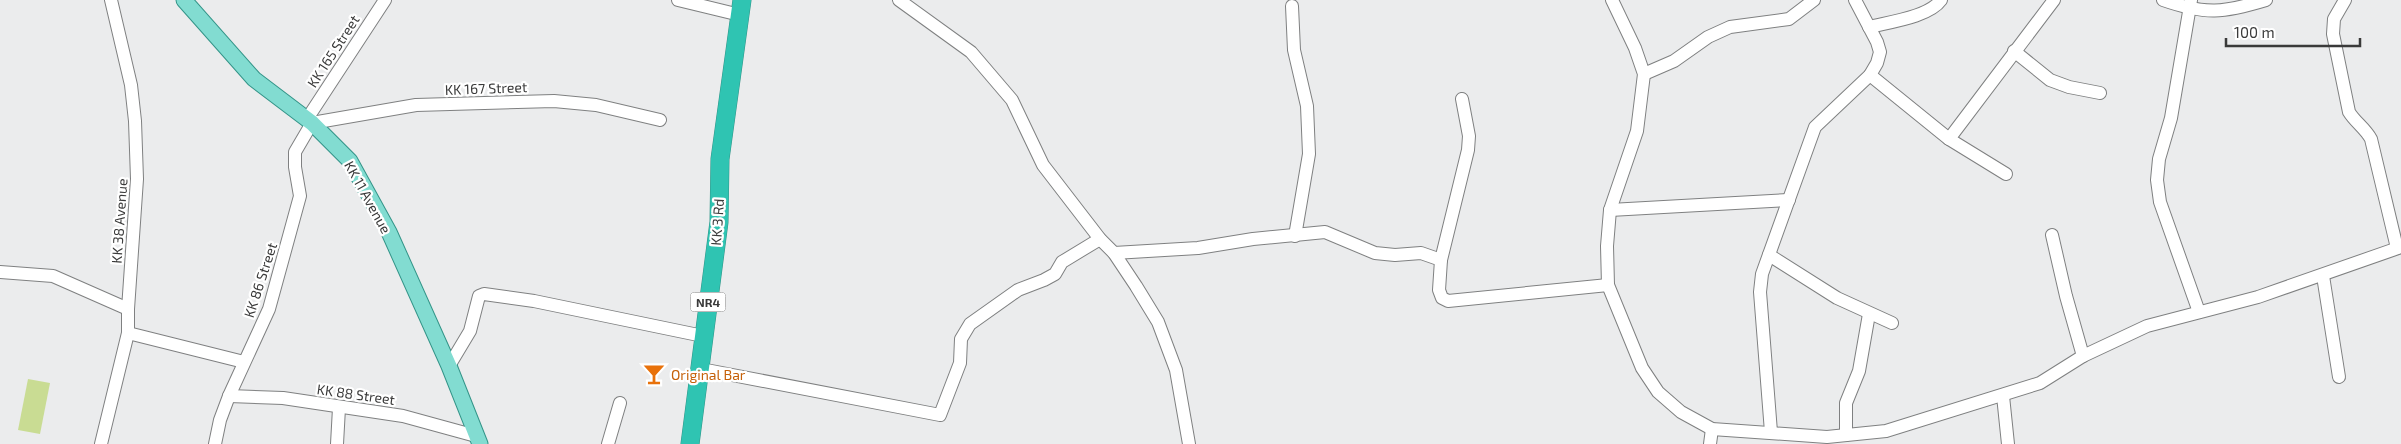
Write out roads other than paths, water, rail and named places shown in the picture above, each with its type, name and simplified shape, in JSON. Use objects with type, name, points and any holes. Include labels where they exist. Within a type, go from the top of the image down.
[{"type":"highway","name":"KK 3 Rd","points":[[690,444],[719,222],[720,159],[741,7]]},
{"type":"main road","name":"KK 11 Avenue","points":[[184,0],[254,79],[310,121],[342,151],[363,181],[449,366],[478,440]]},
{"type":"street","name":"KK 38 Avenue","points":[[101,444],[128,333],[138,154],[131,84],[111,0]]},
{"type":"street","name":"KK 165 Street","points":[[310,121],[385,0]]},
{"type":"street","points":[[678,0],[741,7]]},
{"type":"street","points":[[899,0],[971,52],[1012,100],[1043,165],[1100,239],[1114,253],[1147,302],[1168,345],[1176,370],[1188,444]]},
{"type":"street","points":[[1612,0],[1635,48],[1644,74],[1637,131],[1610,210],[1607,246],[1608,285],[1642,368],[1658,392],[1681,412],[1712,429],[1828,437],[1886,431],[2003,396],[2040,383],[2083,356],[2147,326],[2258,298],[2399,248],[2371,139],[2366,130],[2348,112],[2335,52],[2334,19],[2342,0]]},
{"type":"street","points":[[1644,74],[1674,61],[1708,37],[1730,27],[1788,19],[1814,0]]},
{"type":"street","points":[[1771,432],[1760,292],[1762,274],[1815,127],[1821,119],[1870,75],[1880,52],[1855,0]]},
{"type":"street","points":[[1869,27],[1923,13],[1932,9],[1941,0]]},
{"type":"street","points":[[1949,138],[2054,0]]},
{"type":"street","points":[[2163,0],[2190,4],[2216,12],[2266,0]]},
{"type":"street","points":[[2190,4],[2178,82],[2159,159],[2157,180],[2160,202],[2198,312]]},
{"type":"street","points":[[1292,6],[1294,50],[1307,106],[1309,154],[1295,236]]},
{"type":"street","points":[[2014,51],[2050,80],[2069,87],[2100,93]]},
{"type":"street","points":[[1870,75],[1949,138],[2006,174]]},
{"type":"street","points":[[1462,99],[1469,136],[1468,150],[1441,260],[1440,290],[1442,298],[1448,300],[1608,285]]},
{"type":"street","name":"KK 167 Street","points":[[310,121],[416,105],[554,101],[603,106],[660,120]]},
{"type":"street","name":"KK 86 Street","points":[[215,444],[220,420],[229,396],[269,309],[298,208],[300,185],[294,158],[295,152],[310,121]]},
{"type":"street","points":[[1610,210],[1789,200]]},
{"type":"street","points":[[1114,253],[1198,248],[1253,239],[1325,232],[1375,253],[1395,256],[1421,253],[1441,260]]},
{"type":"street","points":[[2052,235],[2066,296],[2083,356]]},
{"type":"street","points":[[701,369],[940,414],[960,363],[961,339],[970,324],[1018,290],[1055,274],[1062,262],[1100,239]]},
{"type":"street","points":[[1769,255],[1838,298],[1892,323]]},
{"type":"street","points":[[0,272],[53,276],[128,309]]},
{"type":"street","points":[[2323,276],[2339,377]]},
{"type":"street","points":[[449,366],[470,331],[479,296],[484,294],[534,302],[704,336]]},
{"type":"street","points":[[1846,435],[1846,403],[1859,371],[1869,314]]},
{"type":"street","points":[[128,333],[244,362]]},
{"type":"street","name":"KK 88 Street","points":[[229,396],[283,398],[339,408],[403,416],[478,440]]},
{"type":"street","points":[[2003,396],[2008,444]]},
{"type":"street","points":[[608,444],[620,403]]},
{"type":"street","points":[[337,444],[339,408]]},
{"type":"street","points":[[1710,444],[1712,429]]},
{"type":"place","name":"Original Bar","points":[[654,374]]}]
